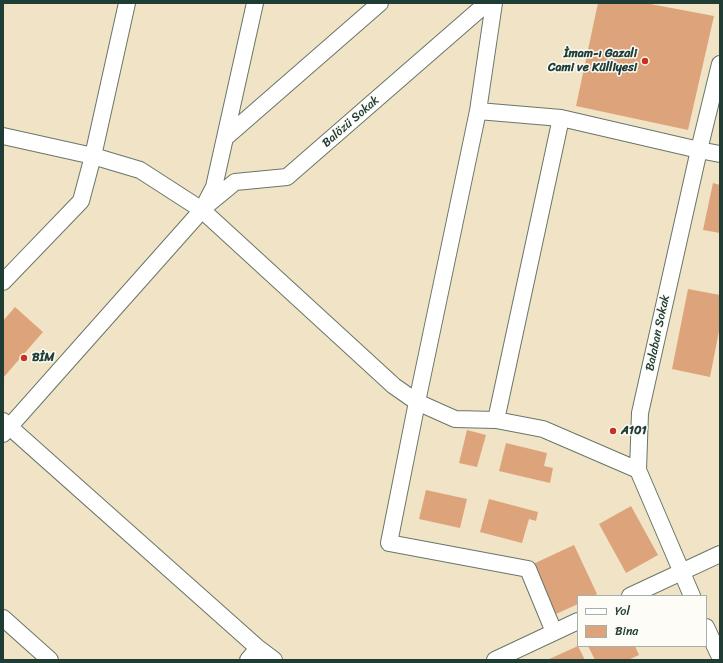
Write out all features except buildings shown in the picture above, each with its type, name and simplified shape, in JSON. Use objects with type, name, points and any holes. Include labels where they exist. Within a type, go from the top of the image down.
[{"type":"street","points":[[3,282],[81,201],[93,156],[127,3]]},
{"type":"street","points":[[255,3],[214,187],[202,210],[5,427],[253,654],[274,660]]},
{"type":"street","points":[[225,138],[380,3]]},
{"type":"street","name":"Balözü Sokak","points":[[202,210],[235,182],[287,177],[487,3]]},
{"type":"street","points":[[494,3],[478,111],[416,402],[389,543],[528,568],[554,632]]},
{"type":"street","name":"Balaban Sokak","points":[[692,595],[638,470],[640,413],[699,150],[720,64]]},
{"type":"street","points":[[478,111],[561,118],[720,154]]},
{"type":"street","points":[[496,420],[561,118]]},
{"type":"street","points":[[3,136],[93,156],[140,170],[202,210],[394,386],[416,402],[455,418],[496,420],[543,429],[638,470]]},
{"type":"street","points":[[632,595],[720,554]]},
{"type":"street","points":[[3,618],[50,660]]},
{"type":"street","points":[[496,660],[577,621]]},
{"type":"street","points":[[707,629],[720,658]]},
{"type":"place","name":"İmam-ı Gazali Cami ve Külliyesi","points":[[645,61]]},
{"type":"place","name":"BİM","points":[[24,358]]},
{"type":"place","name":"A101","points":[[613,431]]}]
